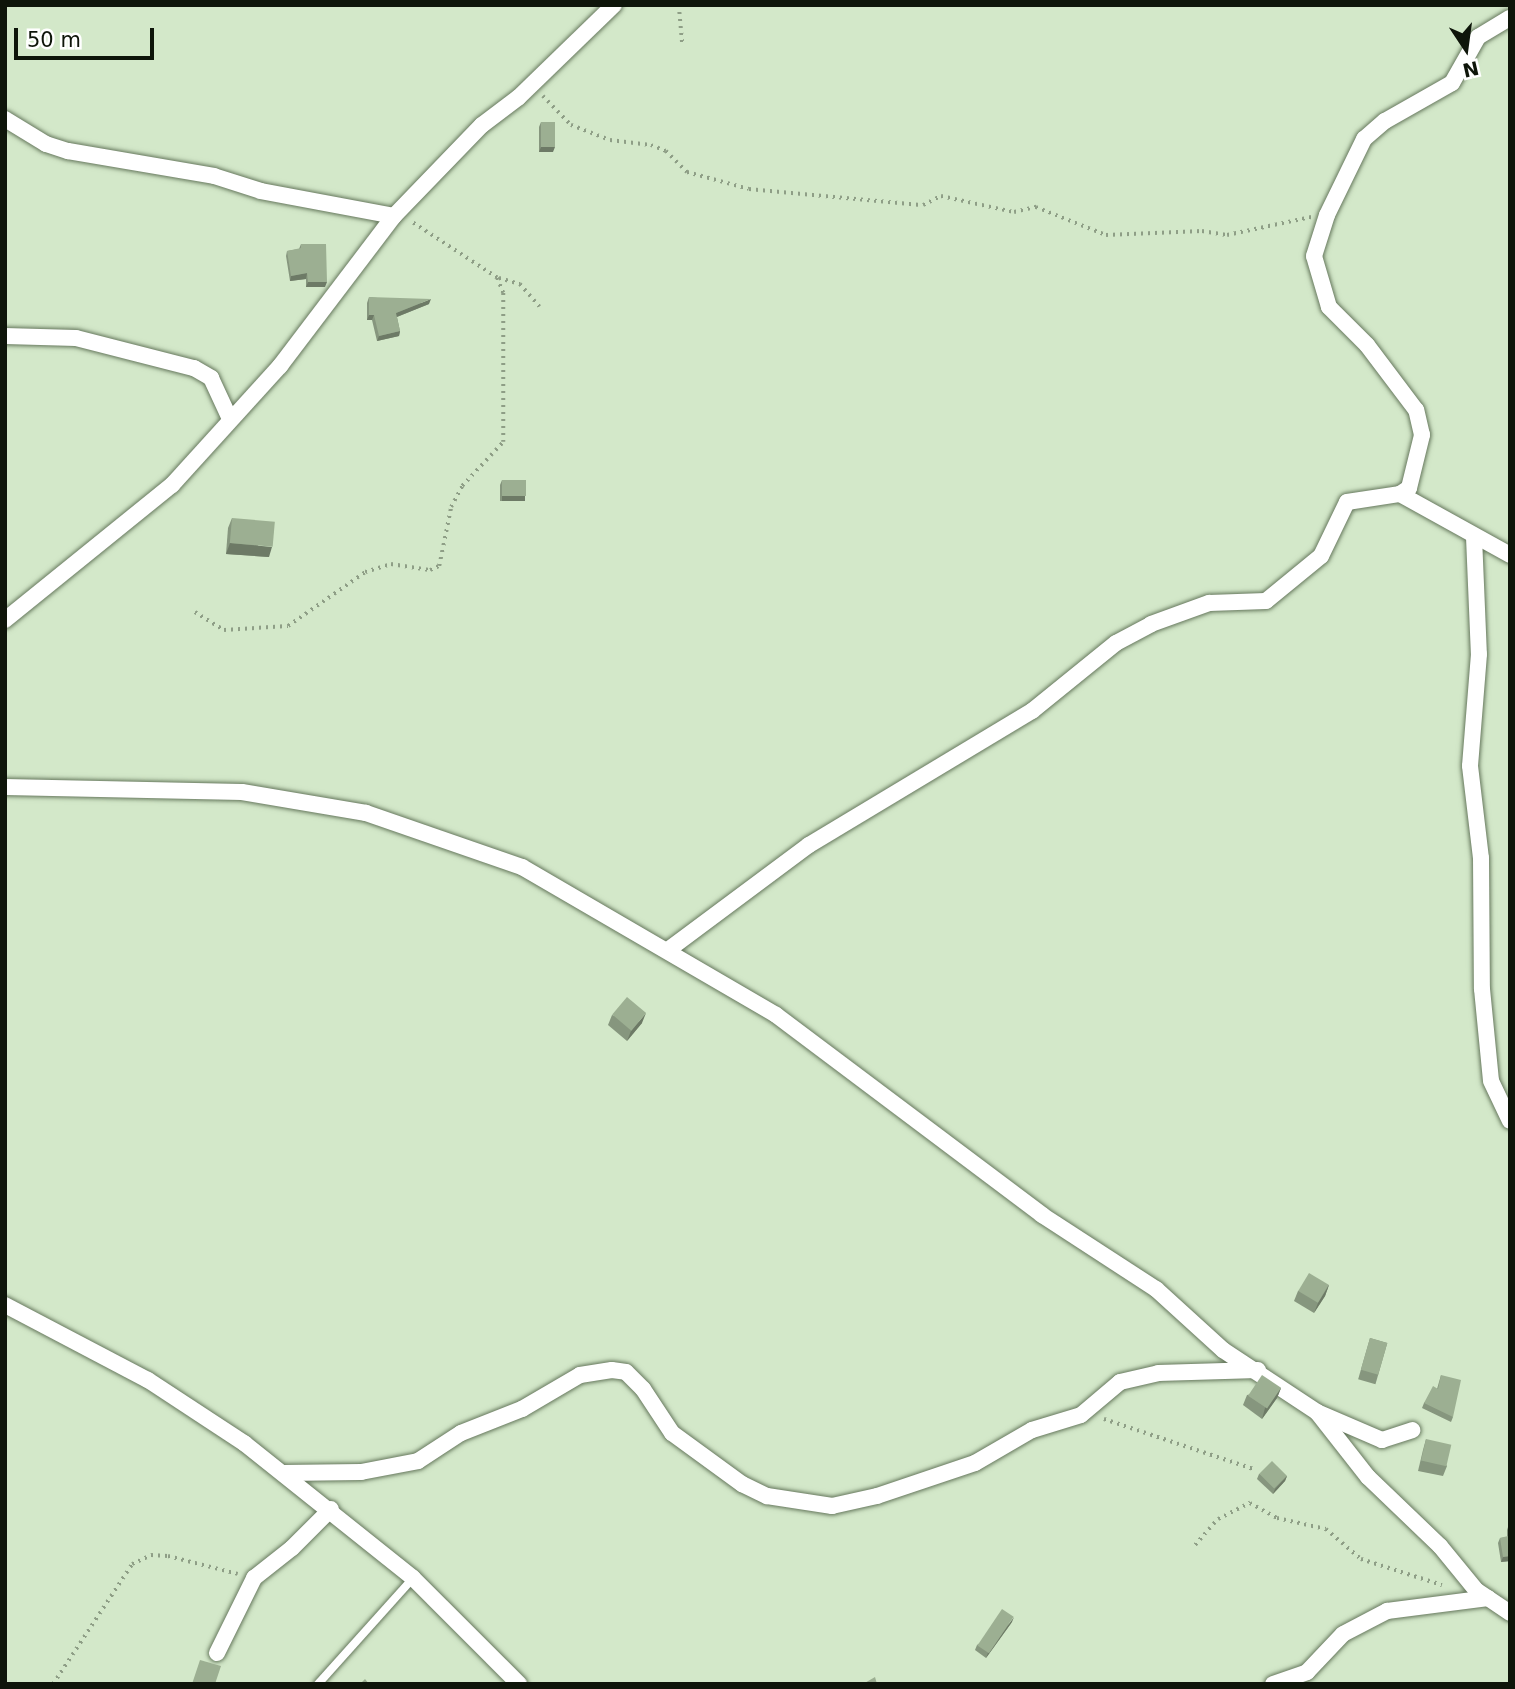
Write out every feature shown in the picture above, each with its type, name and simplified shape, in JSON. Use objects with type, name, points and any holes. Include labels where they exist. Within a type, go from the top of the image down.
[{"type":"street","points":[[5,620],[172,485],[280,366],[394,216],[482,125],[524,92],[614,5]]},
{"type":"street","points":[[1401,494],[1411,483],[1420,422],[1387,369],[1332,311],[1322,295],[1314,260],[1327,215],[1364,139],[1385,121],[1452,83],[1478,37],[1510,18]]},
{"type":"street","points":[[5,119],[46,144],[68,151],[214,176],[261,191],[394,216]]},
{"type":"street","points":[[5,336],[76,338],[194,368],[211,378],[230,419]]},
{"type":"street","points":[[668,950],[810,845],[1032,711],[1116,643],[1151,624],[1209,603],[1266,601],[1321,556],[1347,502],[1401,494],[1510,555]]},
{"type":"street","points":[[1474,537],[1479,654],[1470,766],[1481,858],[1482,989],[1492,1081],[1510,1121]]},
{"type":"street","points":[[5,787],[242,792],[366,813],[504,858],[668,950],[802,1033],[1042,1215],[1156,1289],[1223,1350],[1258,1370],[1317,1412],[1382,1440],[1412,1430]]},
{"type":"street","points":[[5,1305],[148,1380],[283,1472],[331,1508],[413,1578],[519,1684]]},
{"type":"street","points":[[283,1472],[361,1472],[418,1461],[461,1433],[522,1409],[595,1370],[626,1372],[672,1433],[742,1484],[767,1496],[832,1506],[877,1496],[975,1463],[1032,1430],[1081,1415],[1121,1382],[1158,1373],[1258,1370]]},
{"type":"street","points":[[1317,1412],[1368,1477],[1440,1546],[1482,1594],[1510,1613]]},
{"type":"street","points":[[217,1653],[254,1578],[292,1548],[331,1508]]},
{"type":"street","points":[[1273,1684],[1304,1673],[1343,1634],[1387,1611],[1482,1594]]},
{"type":"lane","points":[[318,1684],[413,1578]]},
{"type":"path","points":[[680,5],[682,43]]},
{"type":"path","points":[[524,92],[550,100],[571,125],[610,140],[651,145],[666,151],[687,172],[749,189],[923,205],[941,196],[1014,212],[1036,208],[1106,236],[1202,231],[1227,235],[1327,215]]},
{"type":"path","points":[[394,216],[419,225],[497,278],[520,284],[540,307]]},
{"type":"path","points":[[195,612],[224,630],[288,626],[365,572],[391,564],[438,568],[451,507],[462,486],[501,446],[505,434],[503,293],[497,278]]},
{"type":"path","points":[[1081,1415],[1122,1423],[1256,1470]]},
{"type":"path","points":[[1195,1545],[1224,1515],[1250,1503],[1276,1518],[1326,1529],[1361,1559],[1440,1585],[1482,1594]]},
{"type":"path","points":[[53,1684],[132,1564],[151,1555],[168,1556],[254,1578]]},
{"type":"building","points":[[541,122],[555,122],[555,147],[541,147]]},
{"type":"building","points":[[301,244],[326,244],[327,282],[308,282],[307,273],[291,276],[287,251],[301,248]]},
{"type":"building","points":[[369,297],[431,299],[396,313],[400,331],[379,336],[374,315],[369,315]]},
{"type":"building","points":[[502,480],[526,480],[526,496],[502,496]]},
{"type":"building","points":[[232,518],[275,522],[273,547],[230,543]]},
{"type":"building","points":[[627,997],[646,1013],[631,1031],[612,1015]]},
{"type":"building","points":[[1309,1273],[1329,1285],[1318,1303],[1298,1291]]},
{"type":"building","points":[[1370,1338],[1387,1343],[1378,1375],[1361,1370]]},
{"type":"building","points":[[1262,1375],[1281,1388],[1267,1409],[1248,1396]]},
{"type":"building","points":[[1441,1375],[1461,1380],[1453,1417],[1424,1403],[1433,1386],[1438,1389]]},
{"type":"building","points":[[1426,1439],[1451,1445],[1446,1466],[1421,1460]]},
{"type":"building","points":[[1272,1461],[1287,1476],[1274,1489],[1259,1474]]},
{"type":"building","points":[[1509,1524],[1510,1556],[1503,1557],[1500,1538],[1508,1536]]},
{"type":"building","points":[[1002,1609],[1014,1617],[989,1653],[977,1645]]},
{"type":"building","points":[[200,1660],[221,1666],[215,1684],[192,1684]]},
{"type":"building","points":[[875,1677],[877,1684],[863,1684]]}]
